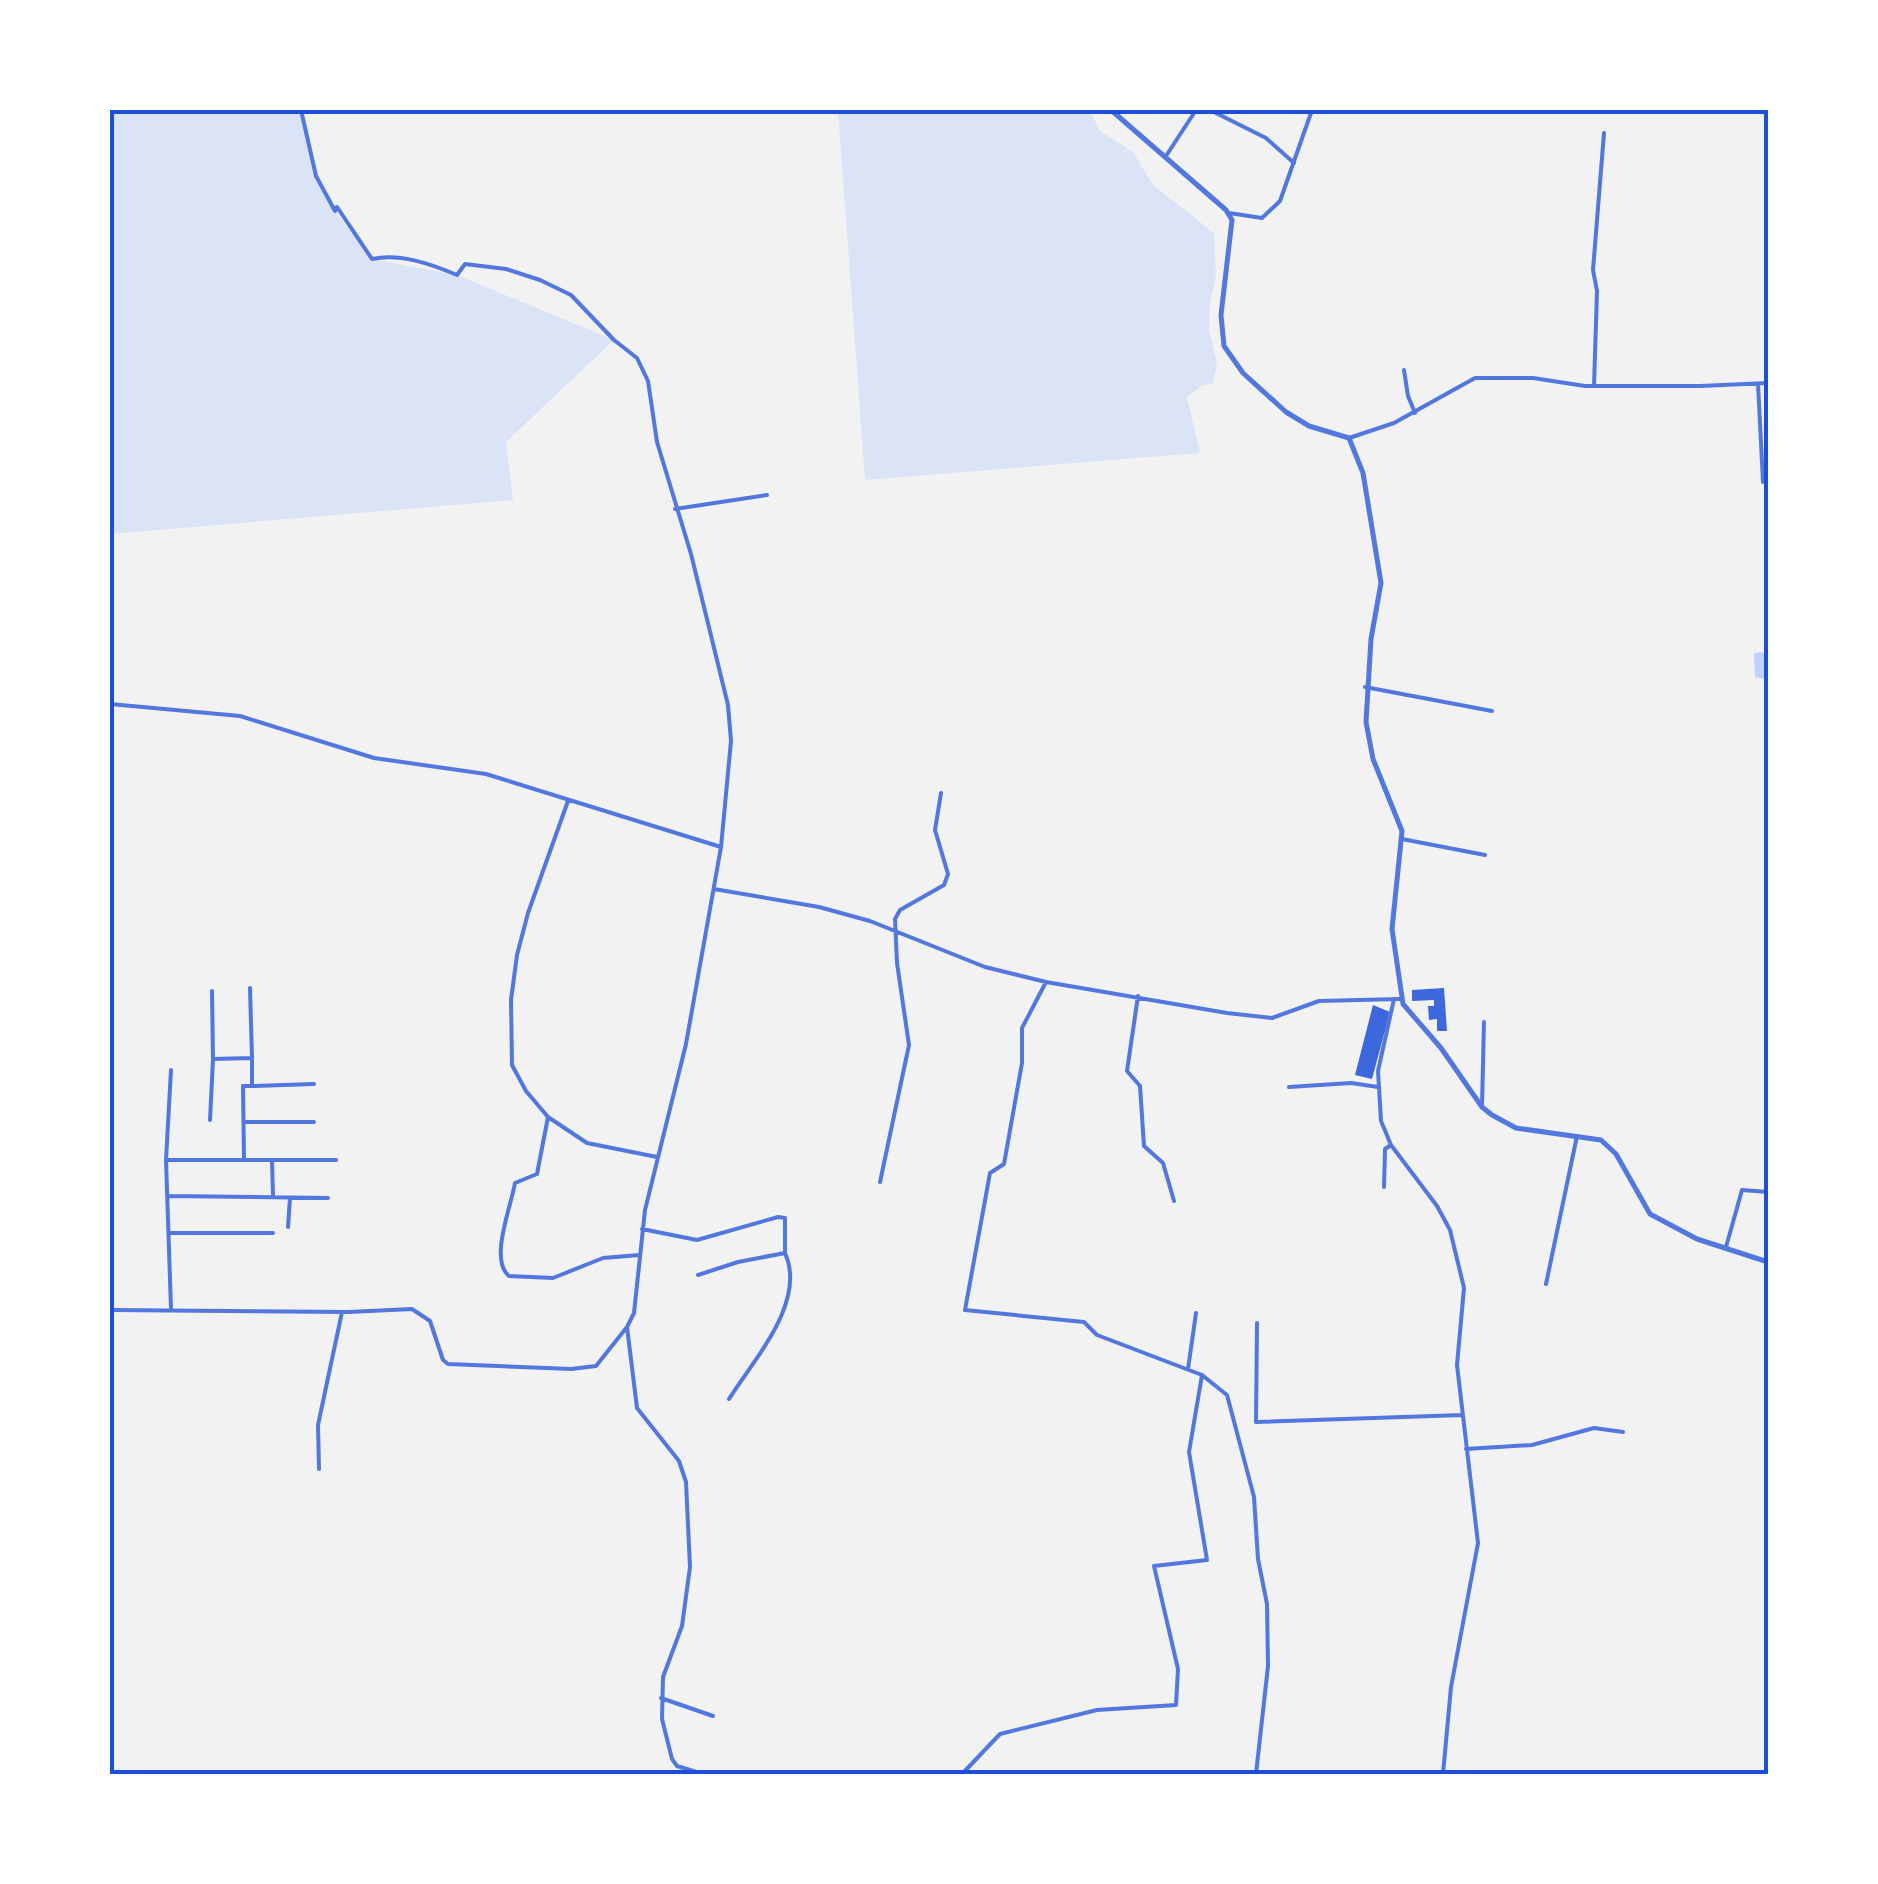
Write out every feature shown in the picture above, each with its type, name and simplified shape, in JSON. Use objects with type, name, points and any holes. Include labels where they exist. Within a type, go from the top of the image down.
[{"type":"street","points":[[110,1310],[342,1312],[396,1307],[420,1311],[430,1321],[443,1360],[453,1365],[596,1366],[628,1327],[634,1312],[642,1229],[686,1044],[721,847],[730,742],[728,705],[691,554],[657,442],[648,381],[637,358],[571,295],[540,280],[506,269],[465,264],[457,275],[428,263],[386,256],[372,259],[337,207],[334,211],[316,176],[301,110]]},
{"type":"street","points":[[1111,110],[1229,213],[1262,218],[1280,200],[1312,110]]},
{"type":"street","points":[[1118,118],[1121,110]]},
{"type":"street","points":[[1166,157],[1196,110]]},
{"type":"street","points":[[1210,110],[1266,138],[1294,163]]},
{"type":"street","points":[[1594,386],[1597,291],[1593,270],[1604,133]]},
{"type":"street","points":[[1229,213],[1233,228],[1221,315],[1224,346],[1244,373],[1286,412],[1309,426],[1349,438],[1415,413],[1475,378],[1533,378],[1594,386],[1768,382]]},
{"type":"street","points":[[1404,370],[1415,413]]},
{"type":"street","points":[[1758,384],[1762,482]]},
{"type":"street","points":[[1349,438],[1363,472],[1381,583],[1365,687],[1366,722],[1373,759],[1402,839],[1392,929],[1397,999],[1378,1069],[1380,1121],[1391,1145],[1437,1206],[1450,1230],[1464,1288],[1458,1366],[1478,1544],[1452,1687],[1442,1774]]},
{"type":"street","points":[[675,509],[767,495]]},
{"type":"street","points":[[1365,687],[1492,711]]},
{"type":"street","points":[[110,704],[240,716],[374,758],[486,774],[721,847]]},
{"type":"street","points":[[880,1182],[910,1045],[895,919],[900,910],[934,894],[947,880],[934,830],[941,793]]},
{"type":"street","points":[[569,800],[528,914],[512,1000],[512,1065],[526,1091],[548,1117],[587,1143],[656,1158]]},
{"type":"street","points":[[1402,839],[1485,855]]},
{"type":"street","points":[[714,889],[819,907],[870,921],[984,967],[1046,982],[1272,1018],[1319,1000],[1397,999],[1441,1048],[1482,1107],[1516,1128],[1601,1140],[1610,1146],[1650,1214],[1697,1239],[1768,1262]]},
{"type":"street","points":[[1046,982],[1022,1028],[1022,1062],[1004,1164],[990,1172],[965,1310],[1078,1320],[1097,1335],[1202,1375],[1226,1395],[1254,1498],[1266,1604],[1268,1666],[1256,1774]]},
{"type":"street","points":[[250,988],[252,1086]]},
{"type":"street","points":[[210,1120],[212,992]]},
{"type":"street","points":[[1138,996],[1127,1071],[1140,1086],[1144,1146],[1162,1163],[1174,1201]]},
{"type":"street","points":[[1482,1107],[1484,1022]]},
{"type":"street","points":[[213,1058],[252,1058]]},
{"type":"street","points":[[171,1070],[166,1160],[171,1309]]},
{"type":"street","points":[[1289,1086],[1350,1083],[1378,1087]]},
{"type":"street","points":[[244,1160],[244,1086],[314,1084]]},
{"type":"street","points":[[548,1117],[537,1174],[515,1183],[501,1243],[500,1265],[504,1273],[553,1278],[602,1258],[639,1255]]},
{"type":"street","points":[[244,1122],[314,1122]]},
{"type":"street","points":[[1546,1284],[1577,1136]]},
{"type":"street","points":[[1384,1188],[1385,1149],[1391,1145]]},
{"type":"street","points":[[166,1160],[336,1160]]},
{"type":"street","points":[[272,1160],[273,1198]]},
{"type":"street","points":[[1726,1247],[1742,1190],[1768,1192]]},
{"type":"street","points":[[167,1196],[328,1198]]},
{"type":"street","points":[[288,1226],[290,1198]]},
{"type":"street","points":[[642,1229],[696,1240],[781,1216],[787,1223],[786,1253],[793,1272],[788,1296],[774,1327],[729,1399]]},
{"type":"street","points":[[169,1232],[272,1233]]},
{"type":"street","points":[[698,1275],[786,1253]]},
{"type":"street","points":[[320,1469],[318,1425],[342,1312]]},
{"type":"street","points":[[1188,1369],[1196,1314]]},
{"type":"street","points":[[1257,1323],[1256,1422],[1462,1415]]},
{"type":"street","points":[[628,1327],[637,1408],[680,1460],[689,1510],[690,1566],[682,1626],[668,1660],[662,1719],[677,1766],[702,1774]]},
{"type":"street","points":[[962,1774],[1000,1734],[1097,1710],[1176,1705],[1178,1670],[1154,1566],[1206,1560],[1189,1452],[1202,1375]]},
{"type":"street","points":[[1466,1449],[1532,1445],[1594,1428],[1623,1432]]},
{"type":"street","points":[[662,1698],[713,1716]]},
{"type":"shaded area","points":[[110,110],[300,110],[316,176],[335,211],[372,259],[457,275],[614,340],[506,442],[513,500],[110,534]]},
{"type":"shaded area","points":[[838,110],[1090,110],[1099,130],[1133,152],[1153,185],[1214,233],[1216,275],[1209,330],[1217,364],[1213,383],[1201,386],[1187,397],[1200,453],[865,480]]},
{"type":"water","points":[[1754,653],[1768,657],[1768,680],[1755,677]]},
{"type":"building","points":[[1444,988],[1447,1031],[1437,1031],[1437,1019],[1429,1020],[1428,1006],[1434,1006],[1434,1000],[1412,1001],[1412,990]]},
{"type":"building","points":[[1373,1005],[1390,1012],[1372,1079],[1355,1075]]}]
